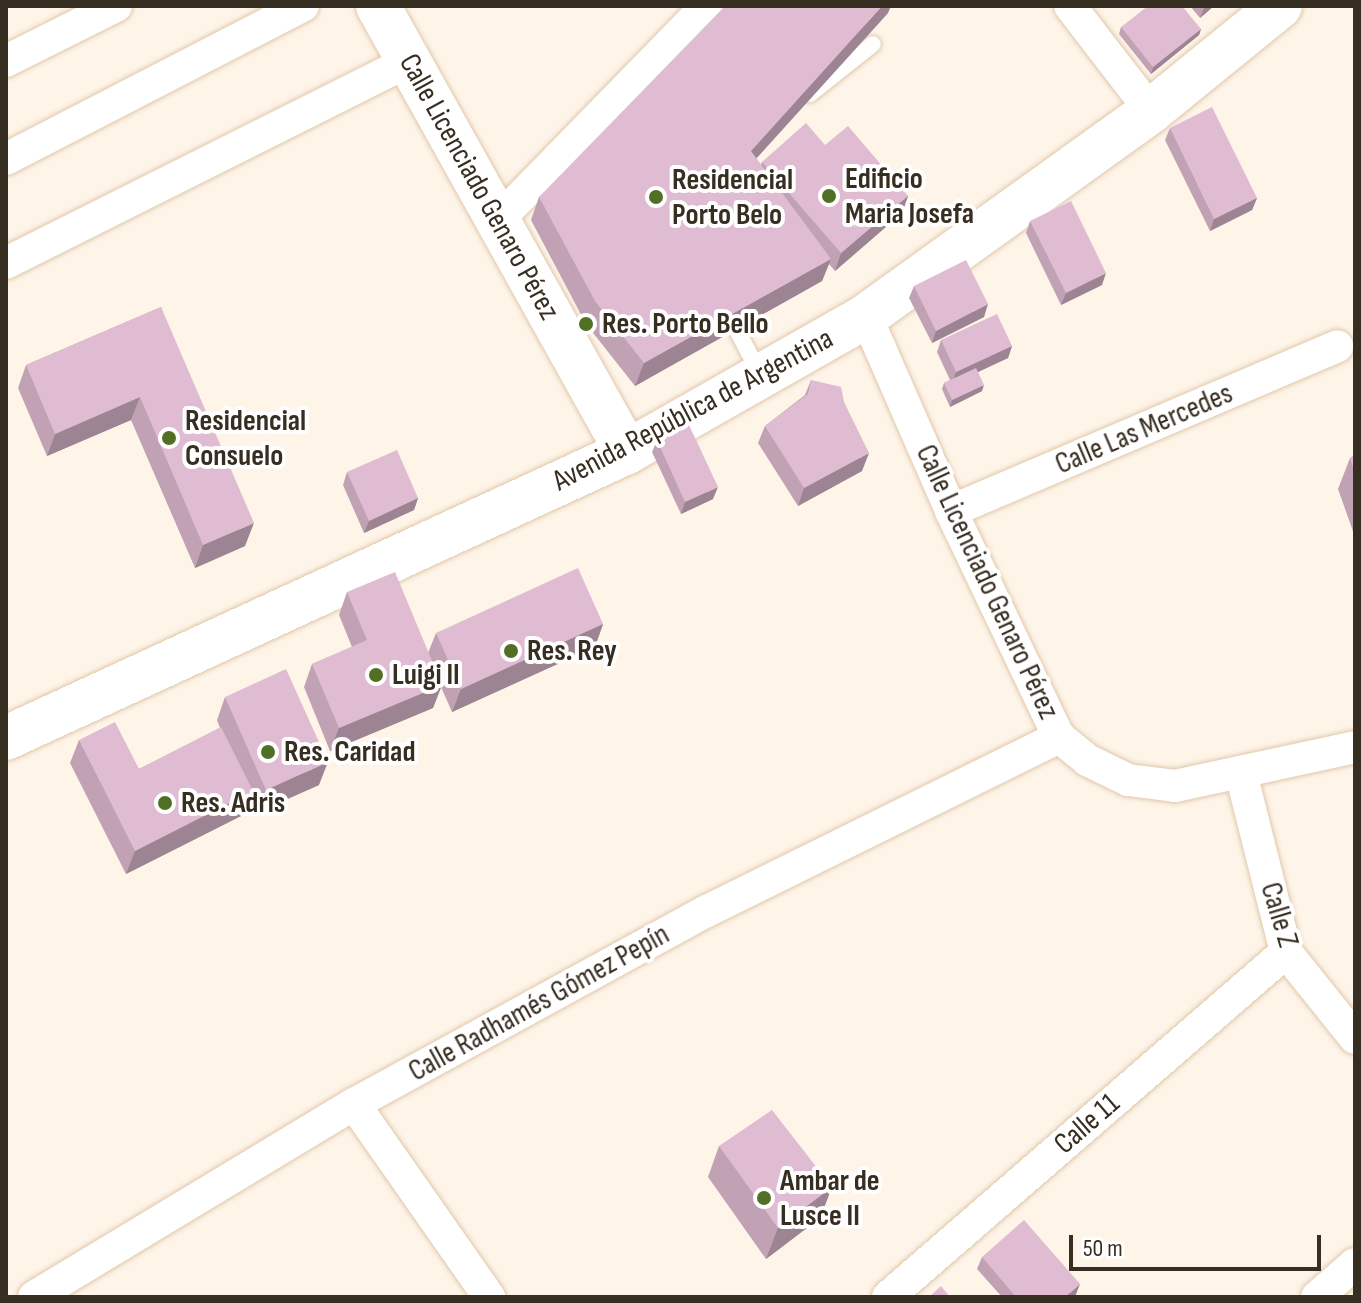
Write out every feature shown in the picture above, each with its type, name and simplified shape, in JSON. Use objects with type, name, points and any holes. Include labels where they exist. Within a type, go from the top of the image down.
[{"type":"main road","name":"Calle Licenciado Genaro Pérez","points":[[378,6],[627,452]]},
{"type":"main road","name":"Avenida República de Argentina","points":[[6,738],[627,452],[866,316],[1151,111],[1280,6]]},
{"type":"street","points":[[6,61],[116,6]]},
{"type":"street","points":[[6,159],[303,6]]},
{"type":"street","points":[[498,220],[707,6]]},
{"type":"street","points":[[1070,6],[1151,111]]},
{"type":"street","points":[[6,263],[409,61]]},
{"type":"street","name":"Calle Licenciado Genaro Pérez","points":[[866,316],[951,511],[1059,737],[1087,760],[1128,780],[1175,786],[1355,747]]},
{"type":"street","name":"Calle Las Mercedes","points":[[951,511],[1337,346]]},
{"type":"street","name":"Calle Radhamés Gómez Pepín","points":[[34,1297],[354,1104],[707,911],[1059,737]]},
{"type":"street","name":"Calle Z","points":[[1241,773],[1286,952],[1355,1038]]},
{"type":"street","name":"Calle 11","points":[[888,1297],[1286,952]]},
{"type":"street","points":[[354,1104],[489,1297]]},
{"type":"street","points":[[1317,1297],[1355,1264]]},
{"type":"lane","points":[[802,101],[873,44]]},
{"type":"lane","points":[[719,295],[726,323],[761,375]]},
{"type":"building","name":"Residencial Porto Belo","points":[[725,6],[882,6],[751,151],[831,259],[644,363],[595,301],[539,197]]},
{"type":"building","points":[[1148,6],[1182,6],[1201,29],[1153,67],[1121,27]]},
{"type":"building","points":[[1212,107],[1257,198],[1214,219],[1170,128]]},
{"type":"building","name":"Edificio Maria Josefa","points":[[806,123],[825,145],[848,126],[908,196],[841,253],[762,162]]},
{"type":"building","points":[[1071,201],[1106,273],[1066,293],[1030,221]]},
{"type":"building","points":[[966,260],[988,304],[936,331],[914,286]]},
{"type":"building","name":"Residencial Consuelo","points":[[161,307],[254,523],[203,545],[140,397],[55,434],[26,365]]},
{"type":"building","points":[[997,314],[1012,346],[956,372],[941,340]]},
{"type":"building","points":[[976,368],[984,385],[952,400],[944,383]]},
{"type":"building","points":[[811,380],[841,387],[844,402],[869,453],[804,488],[765,426],[808,394]]},
{"type":"building","points":[[689,425],[718,487],[685,502],[657,440]]},
{"type":"building","points":[[397,450],[418,498],[369,521],[347,472]]},
{"type":"building","points":[[1355,455],[1355,473],[1350,458]]},
{"type":"building","name":"Res. Rey","points":[[578,568],[603,624],[461,689],[436,633]]},
{"type":"building","name":"Luigi II","points":[[395,572],[442,685],[339,728],[312,664],[367,640],[347,592]]},
{"type":"building","name":"Res. Caridad","points":[[286,669],[328,762],[266,790],[225,697]]},
{"type":"building","name":"Res. Adris","points":[[115,722],[139,769],[221,727],[253,791],[135,851],[79,740]]},
{"type":"building","points":[[772,1110],[832,1187],[778,1228],[719,1146]]},
{"type":"building","points":[[1024,1220],[1080,1284],[1065,1297],[1016,1297],[982,1257]]},
{"type":"building","points":[[941,1286],[950,1297],[929,1297]]},
{"type":"place","name":"Edificio Maria Josefa","points":[[829,196]]},
{"type":"place","name":"Residencial Porto Belo","points":[[656,197]]},
{"type":"place","name":"Res. Porto Bello","points":[[586,324]]},
{"type":"place","name":"Residencial Consuelo","points":[[169,438]]},
{"type":"place","name":"Res. Rey","points":[[511,651]]},
{"type":"place","name":"Luigi II","points":[[376,675]]},
{"type":"place","name":"Res. Caridad","points":[[268,752]]},
{"type":"place","name":"Res. Adris","points":[[165,803]]},
{"type":"place","name":"Ambar de Lusce II","points":[[764,1198]]}]
